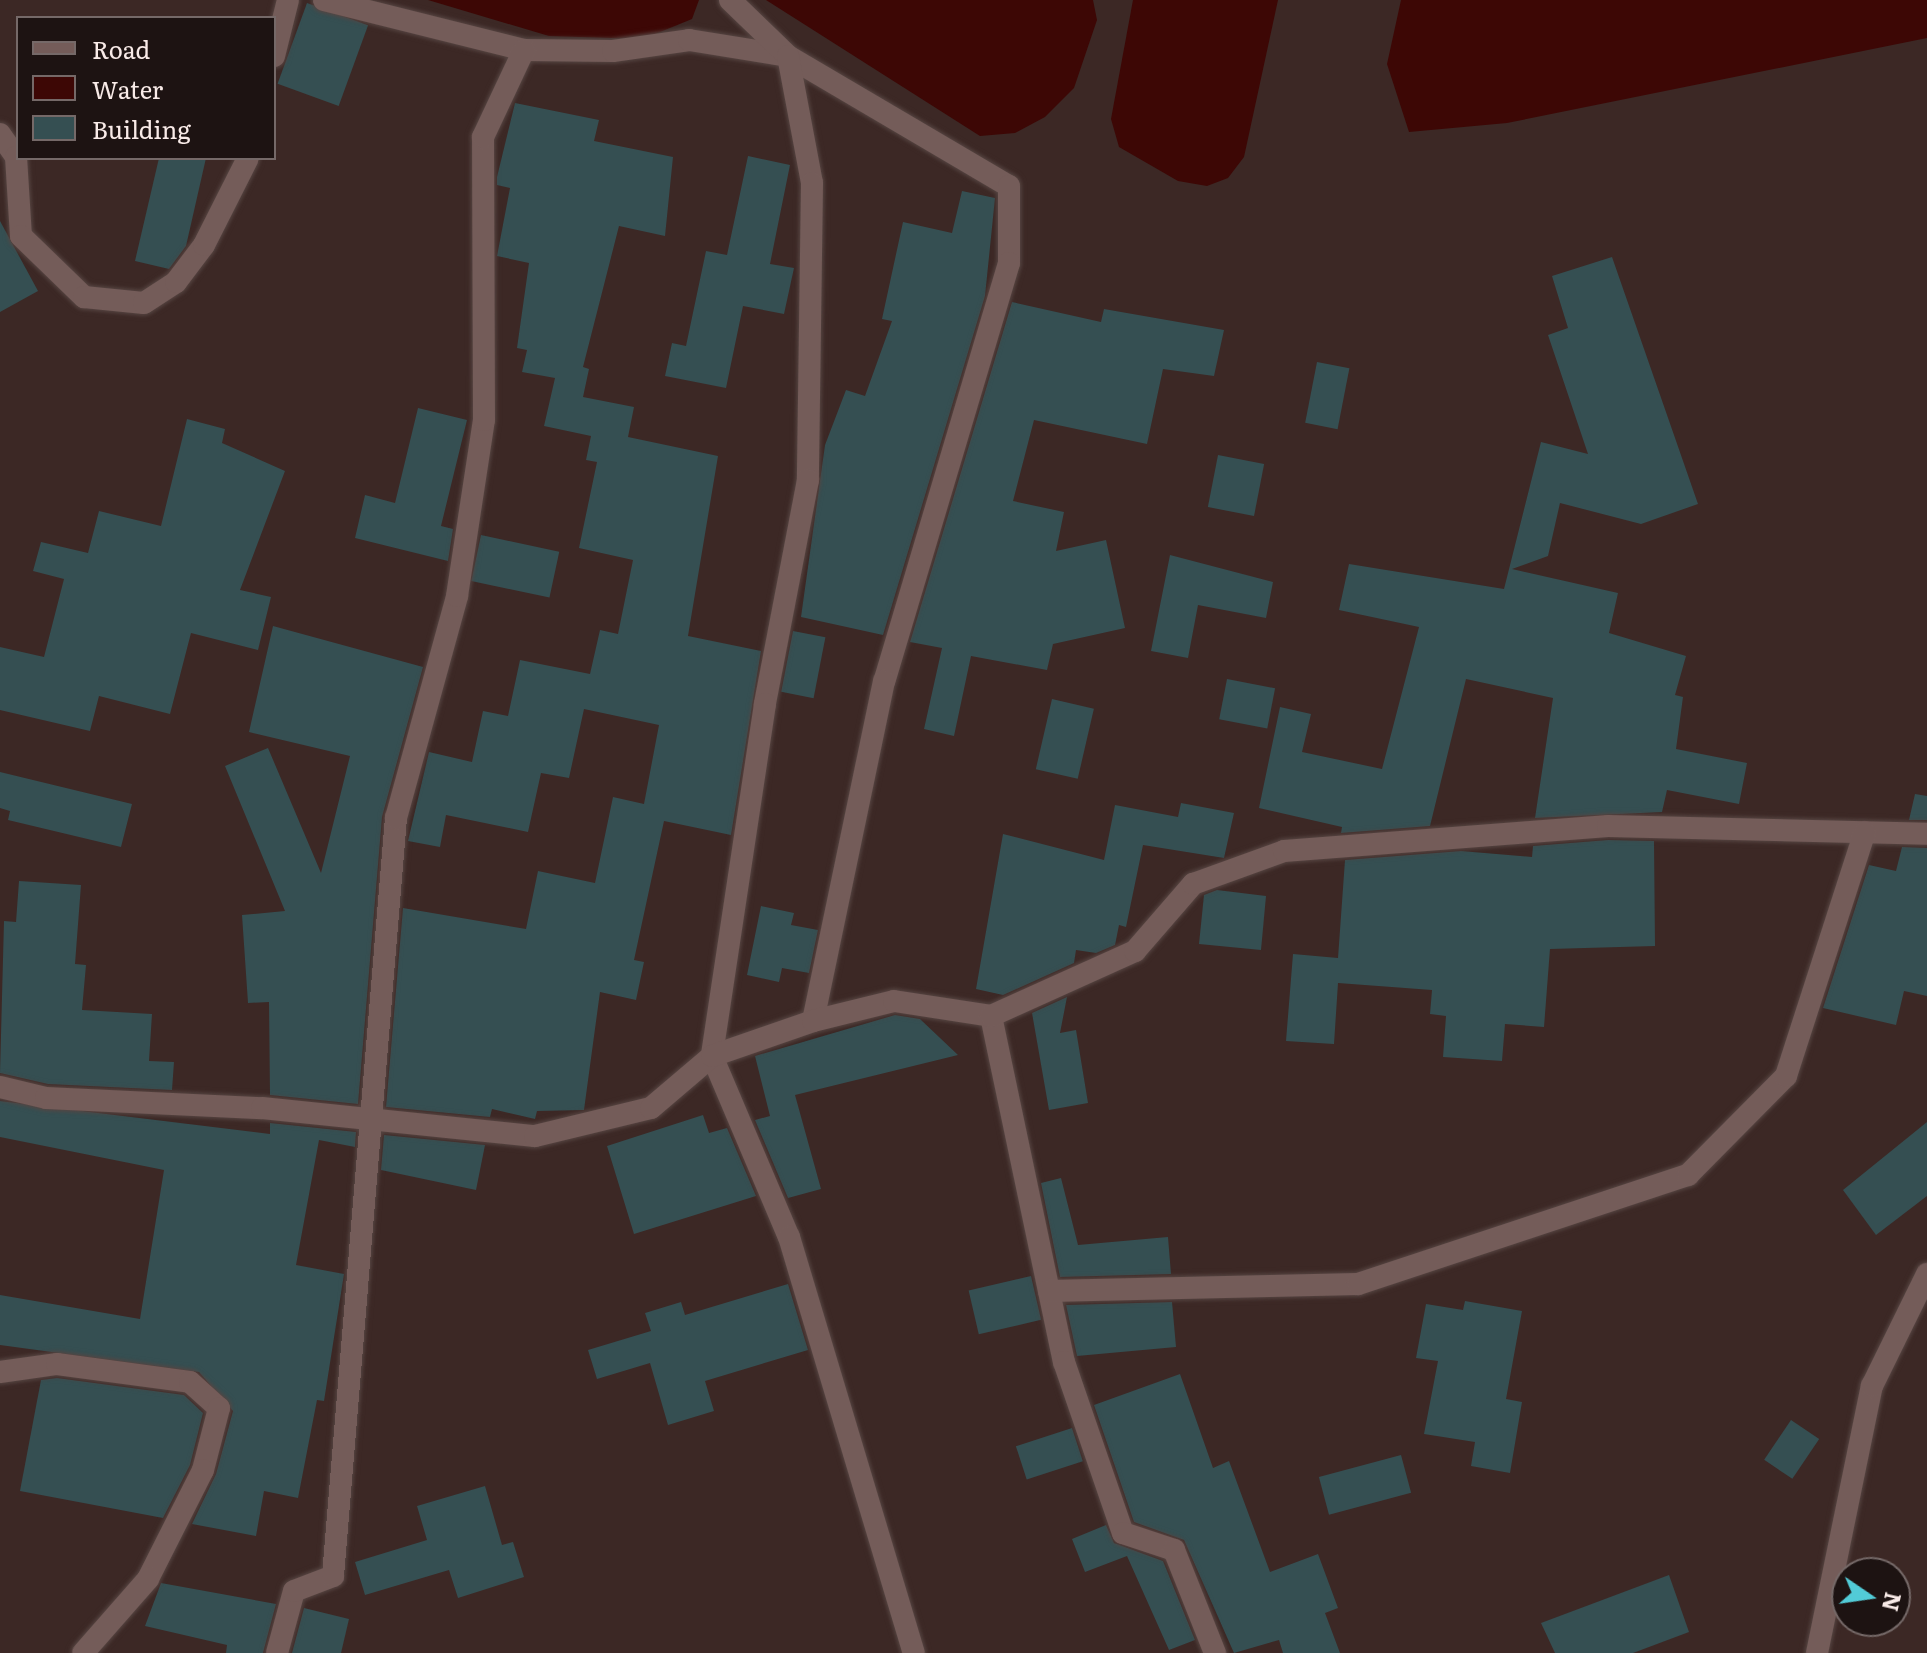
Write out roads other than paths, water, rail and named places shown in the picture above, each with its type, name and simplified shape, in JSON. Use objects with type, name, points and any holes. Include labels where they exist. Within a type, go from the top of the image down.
[{"type":"street","points":[[276,48],[288,0]]},
{"type":"street","points":[[324,0],[524,50],[613,51],[689,40],[788,56]]},
{"type":"street","points":[[730,0],[788,56],[1009,186],[1009,263],[884,681],[813,1021]]},
{"type":"street","points":[[277,1653],[294,1591],[333,1576],[396,818],[457,596],[484,420],[483,137],[524,50]]},
{"type":"street","points":[[788,56],[812,183],[808,480],[765,704],[712,1056],[789,1237],[914,1653]]},
{"type":"street","points":[[0,134],[16,157]]},
{"type":"street","points":[[16,160],[21,236],[84,297],[144,303],[176,282],[204,245],[247,160]]},
{"type":"street","points":[[0,1087],[46,1098],[371,1119],[535,1136],[651,1108],[712,1056],[813,1021],[894,1001],[991,1016],[1135,951],[1193,884],[1284,851],[1608,826],[1927,834]]},
{"type":"street","points":[[1049,1291],[1358,1284],[1688,1175],[1786,1076],[1865,832]]},
{"type":"street","points":[[991,1016],[1064,1362],[1123,1533],[1174,1550],[1215,1653]]},
{"type":"street","points":[[1817,1653],[1872,1386],[1927,1274]]},
{"type":"street","points":[[0,1372],[57,1364],[190,1382],[219,1408],[203,1470],[148,1579],[83,1653]]},
{"type":"water","points":[[428,0],[699,0],[692,19],[643,39],[549,36]]},
{"type":"water","points":[[766,0],[1093,0],[1097,20],[1074,88],[1045,117],[1015,133],[980,136]]},
{"type":"water","points":[[1133,0],[1278,0],[1244,157],[1228,178],[1207,186],[1178,181],[1119,147],[1111,119]]},
{"type":"water","points":[[1401,0],[1927,0],[1927,38],[1507,123],[1409,132],[1387,64]]}]
